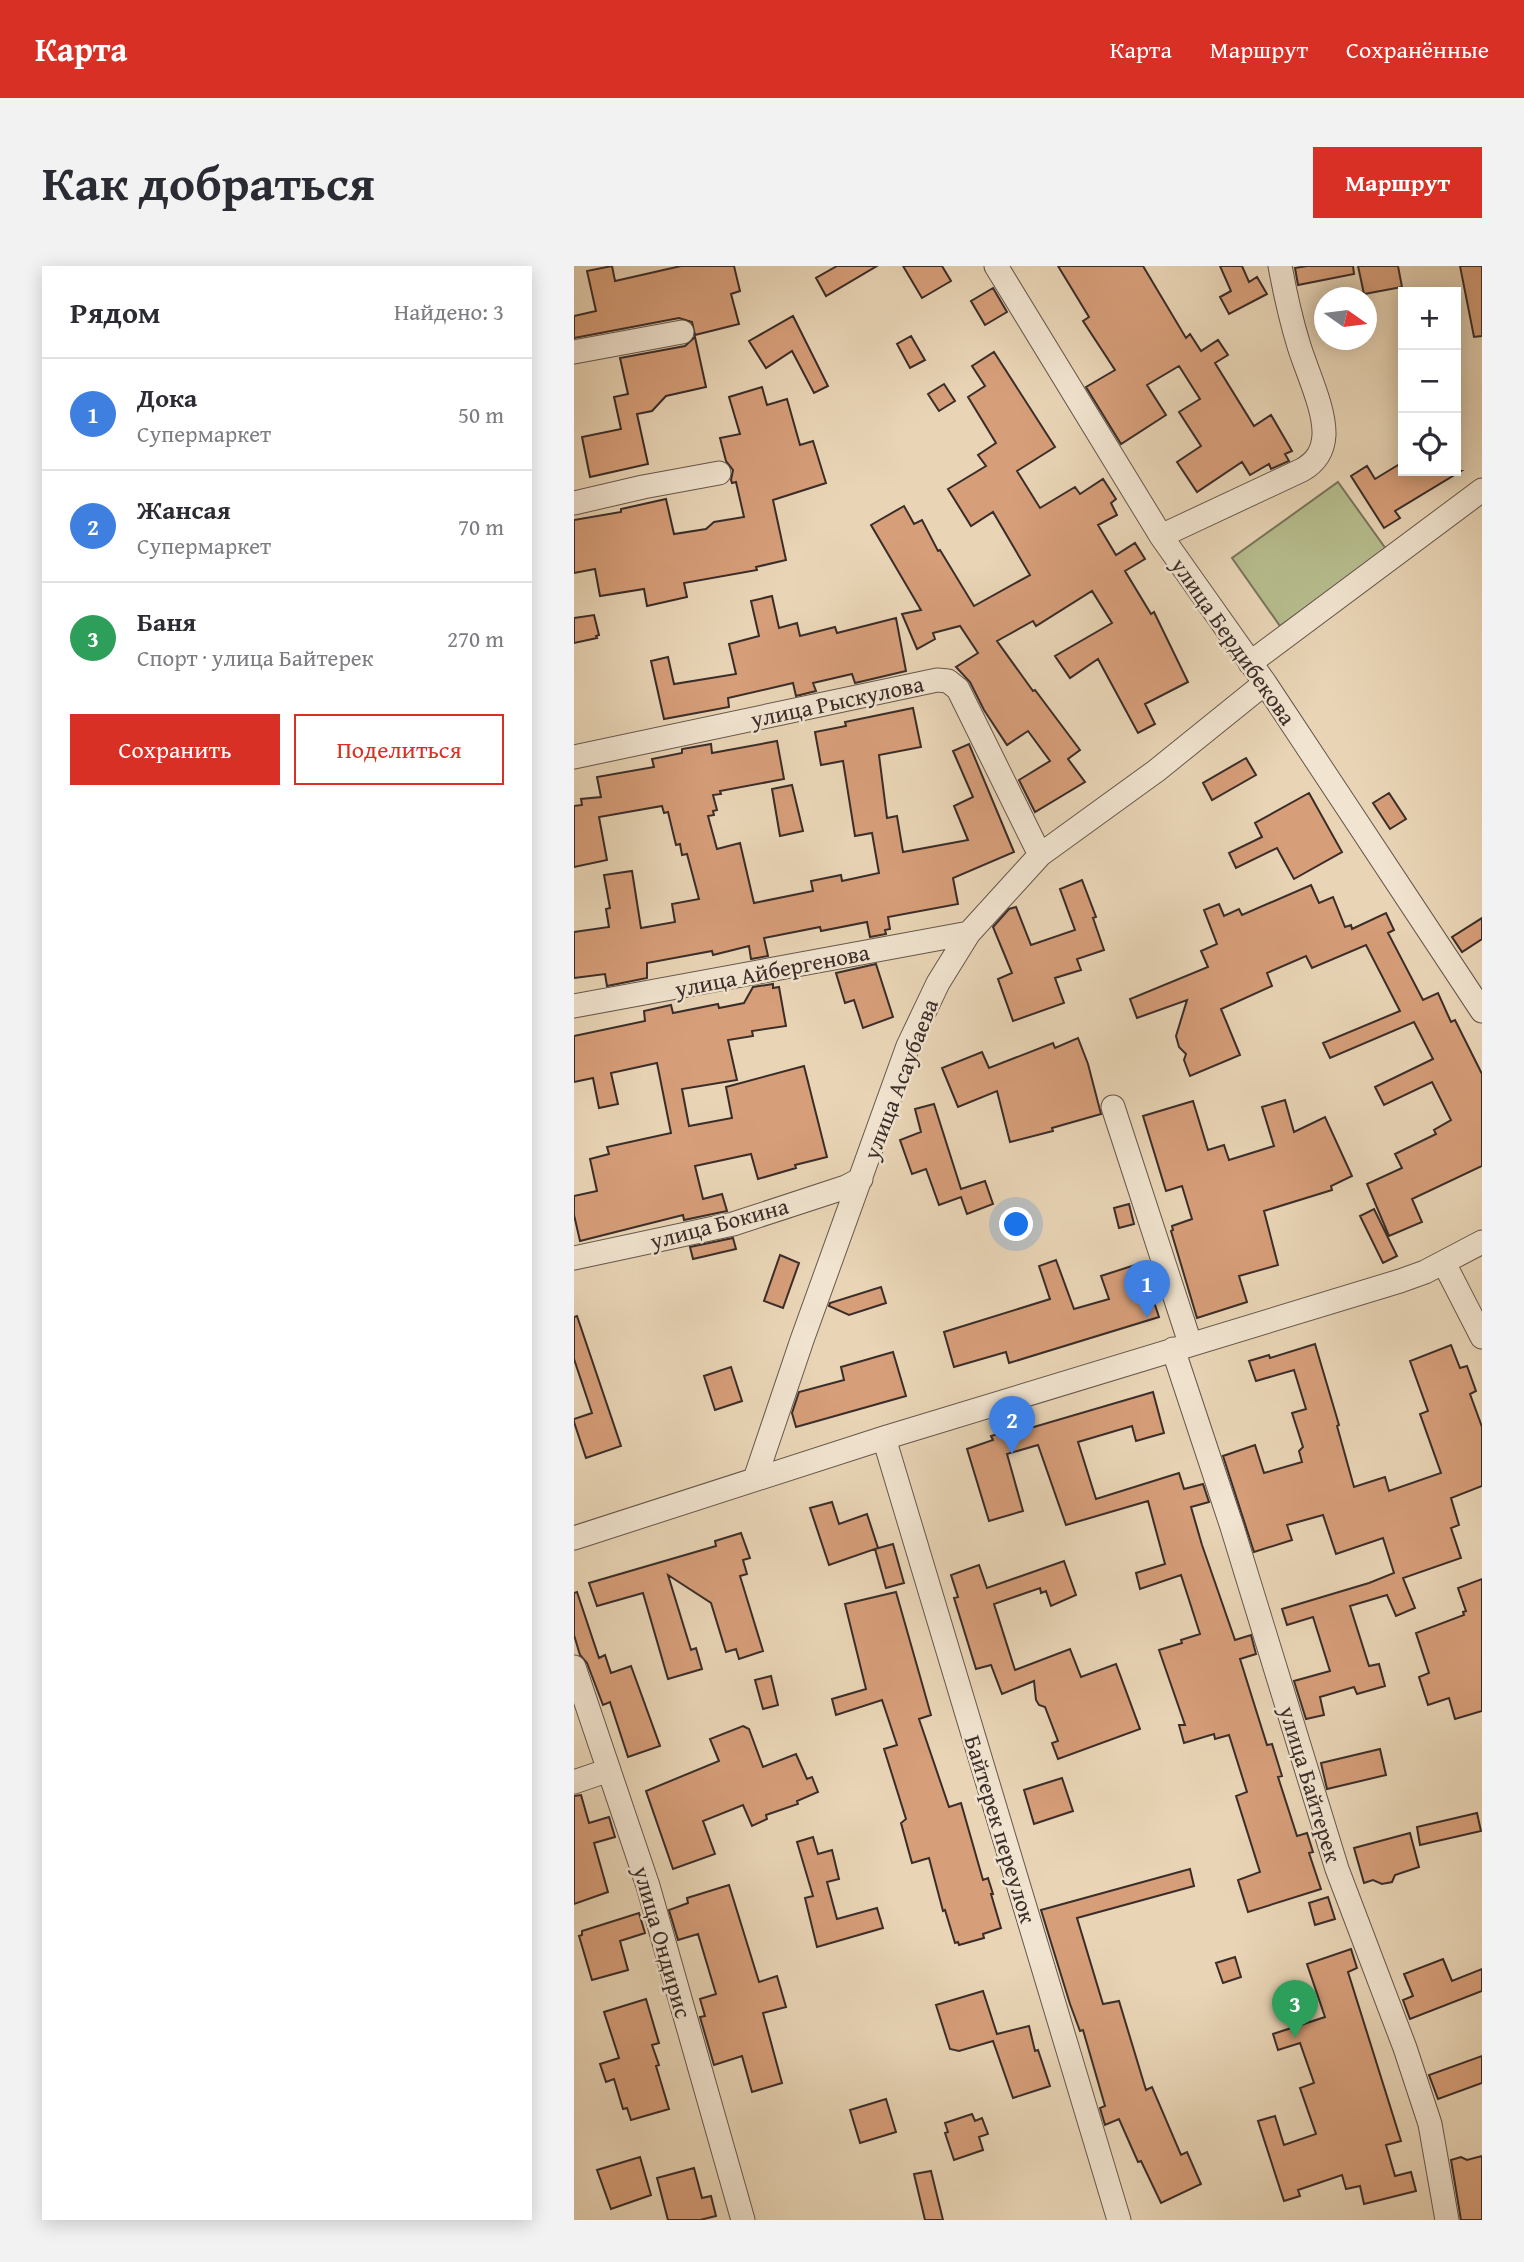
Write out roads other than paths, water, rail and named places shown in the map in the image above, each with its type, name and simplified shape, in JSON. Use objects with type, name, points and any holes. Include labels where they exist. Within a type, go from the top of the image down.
[{"type":"street","name":"улица Бердибекова","points":[[996,266],[1161,537],[1265,682],[1482,1011]]},
{"type":"street","points":[[1161,537],[1302,470],[1314,463],[1319,454],[1324,437],[1322,418],[1297,341],[1280,266]]},
{"type":"street","points":[[574,352],[682,332]]},
{"type":"street","points":[[574,503],[719,473]]},
{"type":"street","points":[[1251,663],[1482,490]]},
{"type":"street","name":"улица Рыскулова","points":[[574,757],[937,680],[948,681],[958,689],[1040,855]]},
{"type":"street","name":"улица Асаубаева","points":[[755,1479],[908,1046],[938,983],[969,933],[1040,855],[1156,771],[1265,682]]},
{"type":"street","name":"улица Айбергенова","points":[[574,1006],[969,933]]},
{"type":"street","name":"улица Байтерек","points":[[1113,1107],[1232,1527],[1337,1869],[1405,2048],[1430,2124],[1447,2220]]},
{"type":"street","name":"улица Бокина","points":[[574,1258],[733,1224],[846,1187],[861,1179]]},
{"type":"street","points":[[574,1538],[884,1438],[1400,1281],[1444,1263],[1482,1242]]},
{"type":"street","points":[[1444,1263],[1482,1337]]},
{"type":"street","name":"Байтерек переулок","points":[[884,1438],[1119,2220]]},
{"type":"street","name":"улица Ондирис","points":[[574,1667],[648,1886],[743,2220]]},
{"type":"street","points":[[574,1782],[609,1770]]},
{"type":"place","name":"Дока","points":[[1147,1318]]},
{"type":"place","name":"Жансая","points":[[1012,1454]]},
{"type":"place","name":"Баня","points":[[1295,2038]]}]
